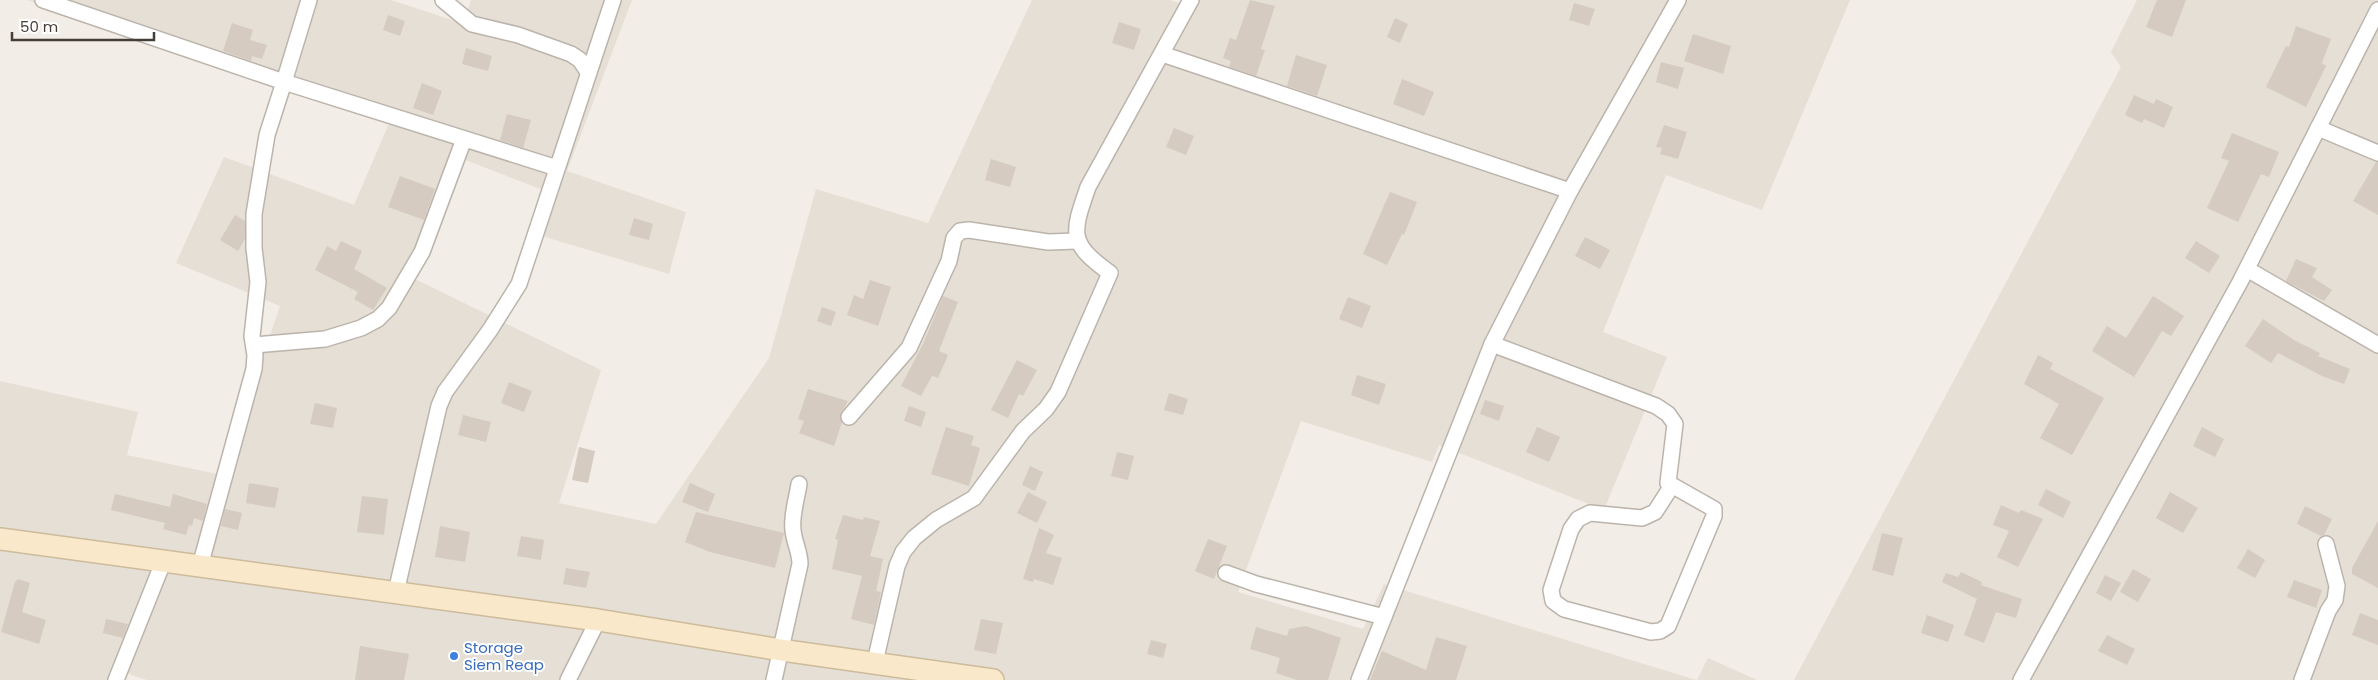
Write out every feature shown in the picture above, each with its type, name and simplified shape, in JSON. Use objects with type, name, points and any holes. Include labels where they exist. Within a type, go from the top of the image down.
[{"type":"street","points":[[43,0],[284,82],[557,168]]},
{"type":"street","points":[[200,566],[254,369],[253,320],[258,282],[254,248],[254,214],[267,135],[309,0]]},
{"type":"street","points":[[443,0],[472,24],[518,35],[571,54],[580,60],[588,72]]},
{"type":"street","points":[[396,592],[439,406],[444,392],[452,385],[513,296],[530,254],[613,0]]},
{"type":"street","points":[[875,662],[897,566],[904,552],[914,538],[936,520],[974,498],[1023,431],[1046,409],[1058,392],[1110,273],[1082,251],[1077,240],[1080,211],[1088,187],[1191,0]]},
{"type":"street","points":[[1358,680],[1492,344],[1570,191],[1678,0]]},
{"type":"street","points":[[2021,680],[2247,268],[2378,10]]},
{"type":"street","points":[[1162,54],[1570,191]]},
{"type":"street","points":[[2318,128],[2378,153]]},
{"type":"street","points":[[254,345],[325,338],[361,328],[378,319],[389,308],[422,252],[464,139]]},
{"type":"street","points":[[849,417],[909,348],[949,261],[954,238],[960,231],[1048,242],[1077,240]]},
{"type":"street","points":[[2247,268],[2378,345]]},
{"type":"street","points":[[1492,344],[1656,406],[1668,414],[1675,424],[1668,480],[1672,487],[1713,506],[1715,512],[1668,626],[1660,631],[1651,632],[1564,610],[1553,602],[1551,590],[1571,529],[1578,519],[1590,513],[1642,518],[1654,512],[1672,487]]},
{"type":"street","points":[[774,680],[800,564],[800,553],[794,541],[792,528],[799,484]]},
{"type":"street","points":[[0,539],[598,620],[781,650],[993,680]]},
{"type":"street","points":[[2302,680],[2328,611],[2335,600],[2336,586],[2326,544]]},
{"type":"street","points":[[116,680],[164,560]]},
{"type":"street","points":[[1226,573],[1256,584],[1384,617]]},
{"type":"street","points":[[568,680],[598,620]]},
{"type":"shaded area","points":[[27,0],[391,0],[464,24],[471,0],[632,0],[567,171],[686,212],[669,274],[535,234],[548,192],[463,159],[411,277],[601,370],[559,503],[656,524],[769,358],[816,189],[928,223],[1032,0],[1170,0],[1185,5],[1188,0],[1850,0],[1762,210],[1666,175],[1603,332],[1667,357],[1604,510],[1439,445],[1432,462],[1301,421],[1238,592],[1363,629],[1384,584],[1696,680],[147,680],[113,669],[107,680],[0,680],[0,381],[138,412],[127,455],[222,475],[280,306],[176,263],[224,157],[354,205],[390,121]]},
{"type":"shaded area","points":[[2137,0],[2378,0],[2378,680],[1794,680],[2121,67],[2111,52]]},
{"type":"shaded area","points":[[1708,658],[1757,680],[1697,680]]},
{"type":"building","points":[[1250,0],[1275,6],[1261,49],[1265,50],[1256,76],[1229,67],[1231,61],[1223,58],[1230,38],[1236,40]]},
{"type":"building","points":[[2157,0],[2186,0],[2172,37],[2146,27]]},
{"type":"building","points":[[1574,3],[1595,9],[1589,26],[1569,20]]},
{"type":"building","points":[[388,15],[405,21],[400,36],[383,30]]},
{"type":"building","points":[[1395,18],[1408,24],[1400,43],[1387,37]]},
{"type":"building","points":[[1119,22],[1141,29],[1134,50],[1112,43]]},
{"type":"building","points":[[232,23],[253,30],[250,40],[267,45],[262,59],[252,56],[251,61],[223,51]]},
{"type":"building","points":[[2296,26],[2331,39],[2322,63],[2326,66],[2306,107],[2266,87],[2286,46],[2289,47]]},
{"type":"building","points":[[1693,34],[1731,46],[1723,74],[1684,61]]},
{"type":"building","points":[[466,48],[492,56],[488,71],[462,64]]},
{"type":"building","points":[[1296,55],[1327,65],[1317,96],[1287,86]]},
{"type":"building","points":[[1661,62],[1684,68],[1678,89],[1656,82]]},
{"type":"building","points":[[1402,79],[1434,92],[1424,116],[1393,104]]},
{"type":"building","points":[[422,83],[442,91],[433,115],[413,108]]},
{"type":"building","points":[[2134,95],[2154,104],[2156,99],[2173,107],[2164,128],[2144,119],[2142,123],[2125,115]]},
{"type":"building","points":[[507,114],[531,120],[523,148],[500,140]]},
{"type":"building","points":[[1664,125],[1687,132],[1678,159],[1660,154],[1662,148],[1656,147]]},
{"type":"building","points":[[1174,128],[1194,136],[1186,155],[1166,147]]},
{"type":"building","points":[[2232,133],[2279,152],[2269,177],[2261,174],[2238,222],[2207,208],[2229,161],[2221,158]]},
{"type":"building","points":[[991,159],[1016,167],[1010,187],[985,180]]},
{"type":"building","points":[[2376,162],[2378,162],[2378,215],[2353,201]]},
{"type":"building","points":[[400,176],[435,189],[424,220],[388,207]]},
{"type":"building","points":[[1390,192],[1417,202],[1404,235],[1402,234],[1387,265],[1363,254]]},
{"type":"building","points":[[235,215],[245,221],[245,239],[238,251],[220,240]]},
{"type":"building","points":[[634,218],[653,224],[649,240],[629,235]]},
{"type":"building","points":[[1585,237],[1610,250],[1600,269],[1575,256]]},
{"type":"building","points":[[341,241],[362,251],[354,269],[387,288],[373,310],[354,299],[358,292],[315,270],[327,246],[336,251]]},
{"type":"building","points":[[2196,241],[2220,256],[2209,273],[2185,258]]},
{"type":"building","points":[[2296,259],[2317,268],[2312,277],[2332,290],[2324,301],[2286,281]]},
{"type":"building","points":[[870,280],[891,287],[878,326],[847,315],[854,295],[863,299]]},
{"type":"building","points":[[943,296],[958,302],[939,351],[948,355],[938,378],[932,376],[921,396],[901,386],[923,344]]},
{"type":"building","points":[[2153,296],[2184,316],[2171,336],[2162,331],[2134,377],[2092,351],[2107,326],[2126,338]]},
{"type":"building","points":[[1348,297],[1371,306],[1362,328],[1339,319]]},
{"type":"building","points":[[822,307],[836,312],[831,326],[817,321]]},
{"type":"building","points":[[2263,319],[2294,340],[2320,353],[2318,356],[2350,369],[2344,384],[2322,376],[2278,353],[2271,363],[2245,346]]},
{"type":"building","points":[[2038,355],[2053,363],[2050,369],[2104,398],[2072,455],[2040,438],[2059,404],[2024,384]]},
{"type":"building","points":[[1017,360],[1037,370],[1023,396],[1019,394],[1008,418],[991,410]]},
{"type":"building","points":[[1357,375],[1386,384],[1379,405],[1351,395]]},
{"type":"building","points":[[509,382],[532,391],[524,412],[501,403]]},
{"type":"building","points":[[808,389],[848,401],[840,415],[842,422],[834,446],[799,433],[804,421],[798,419]]},
{"type":"building","points":[[1169,393],[1188,399],[1183,415],[1164,410]]},
{"type":"building","points":[[1485,400],[1504,406],[1499,421],[1480,414]]},
{"type":"building","points":[[315,403],[337,408],[333,428],[310,424]]},
{"type":"building","points":[[909,406],[926,412],[921,427],[904,421]]},
{"type":"building","points":[[463,415],[491,422],[486,442],[458,435]]},
{"type":"building","points":[[946,427],[974,436],[971,445],[980,448],[969,486],[931,474]]},
{"type":"building","points":[[1537,427],[1560,437],[1549,462],[1526,452]]},
{"type":"building","points":[[2202,427],[2224,439],[2215,457],[2193,446]]},
{"type":"building","points":[[579,447],[595,451],[588,483],[572,480]]},
{"type":"building","points":[[1117,452],[1134,456],[1128,480],[1111,476]]},
{"type":"building","points":[[1030,466],[1043,472],[1035,491],[1022,485]]},
{"type":"building","points":[[249,483],[279,488],[275,508],[246,503]]},
{"type":"building","points":[[690,483],[715,494],[708,512],[682,502]]},
{"type":"building","points":[[2046,489],[2071,502],[2063,518],[2038,505]]},
{"type":"building","points":[[1028,492],[1047,502],[1037,523],[1017,513]]},
{"type":"building","points":[[2170,492],[2198,508],[2183,533],[2156,518]]},
{"type":"building","points":[[115,494],[170,507],[173,494],[207,504],[203,521],[194,518],[192,526],[189,525],[186,535],[163,529],[165,523],[111,510]]},
{"type":"building","points":[[362,496],[388,499],[384,535],[357,532]]},
{"type":"building","points":[[2001,505],[2019,513],[2021,510],[2043,519],[2018,567],[1997,557],[2009,531],[1993,525]]},
{"type":"building","points":[[2305,506],[2332,519],[2324,535],[2321,536],[2297,524]]},
{"type":"building","points":[[225,509],[242,513],[238,530],[221,526]]},
{"type":"building","points":[[696,512],[784,533],[775,568],[710,552],[685,542]]},
{"type":"building","points":[[843,515],[863,520],[864,517],[880,521],[870,556],[883,559],[876,591],[881,592],[874,625],[851,619],[862,576],[832,569],[838,540],[835,539]]},
{"type":"building","points":[[2378,521],[2378,588],[2352,574],[2352,568]]},
{"type":"building","points":[[440,526],[470,532],[465,562],[435,557]]},
{"type":"building","points":[[1039,528],[1054,535],[1046,553],[1062,558],[1053,585],[1034,579],[1033,582],[1023,579]]},
{"type":"building","points":[[1882,533],[1903,538],[1893,576],[1872,570]]},
{"type":"building","points":[[521,536],[544,540],[541,560],[517,556]]},
{"type":"building","points":[[1208,539],[1227,546],[1214,579],[1195,571]]},
{"type":"building","points":[[2248,549],[2265,560],[2255,578],[2237,568]]},
{"type":"building","points":[[566,568],[590,572],[586,588],[563,584]]},
{"type":"building","points":[[2133,569],[2151,579],[2138,602],[2120,592]]},
{"type":"building","points":[[1961,572],[1982,582],[1981,585],[2022,599],[2016,618],[1996,612],[1984,643],[1964,635],[1977,599],[1942,582],[1946,573],[1958,577]]},
{"type":"building","points":[[2105,575],[2121,583],[2111,601],[2096,593]]},
{"type":"building","points":[[18,579],[30,583],[22,612],[46,620],[39,644],[1,632],[15,582]]},
{"type":"building","points":[[2294,580],[2322,590],[2316,608],[2287,597]]},
{"type":"building","points":[[2360,613],[2378,620],[2378,645],[2352,635]]},
{"type":"building","points":[[1927,615],[1954,625],[1948,642],[1921,633]]},
{"type":"building","points":[[106,619],[128,624],[123,638],[103,633]]},
{"type":"building","points":[[981,619],[1003,623],[996,654],[974,650]]},
{"type":"building","points":[[1306,626],[1341,638],[1328,680],[1297,680],[1276,673],[1280,658],[1250,649],[1256,627],[1287,636],[1289,629]]},
{"type":"building","points":[[2107,635],[2135,649],[2127,665],[2098,651]]},
{"type":"building","points":[[1436,637],[1467,646],[1456,680],[1370,680],[1382,651],[1426,670]]},
{"type":"building","points":[[1151,640],[1167,644],[1163,658],[1147,654]]},
{"type":"building","points":[[360,646],[409,654],[404,680],[355,680]]},
{"type":"place","name":"Storage Siem Reap","points":[[454,656]]}]
